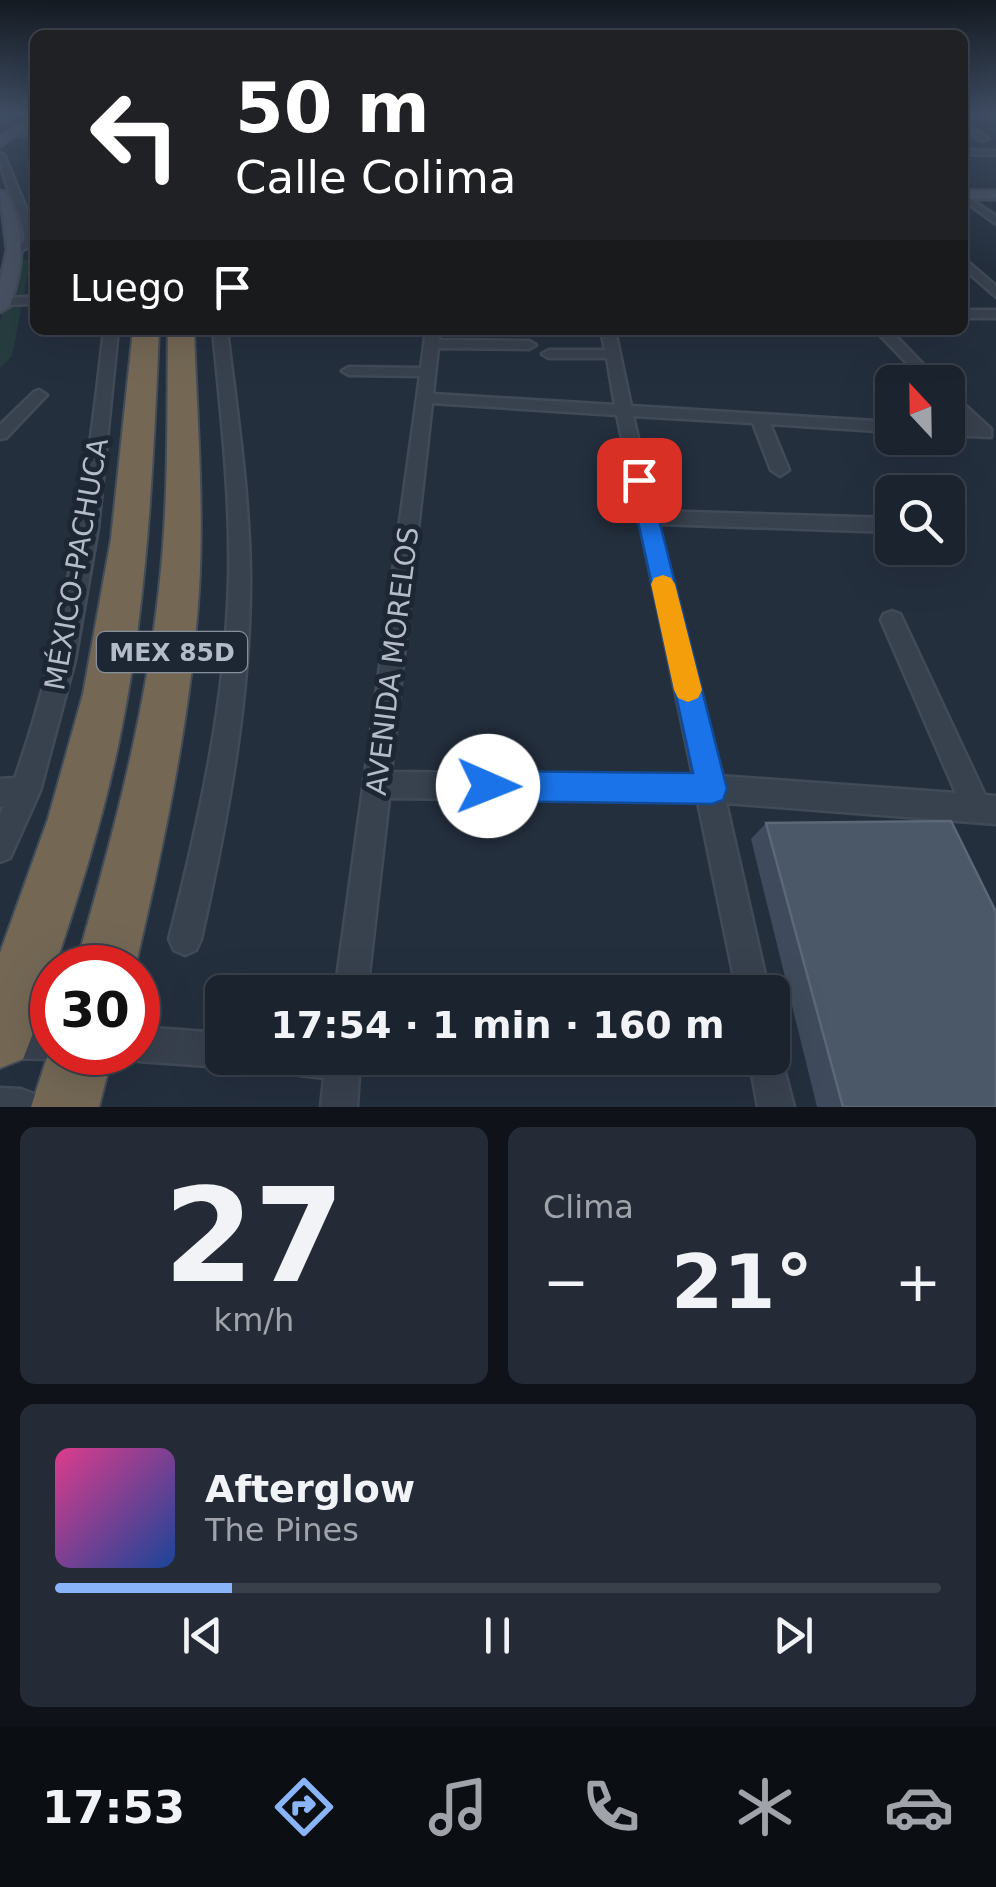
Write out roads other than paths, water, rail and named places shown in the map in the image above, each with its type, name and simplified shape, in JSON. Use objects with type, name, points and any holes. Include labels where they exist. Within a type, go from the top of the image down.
[{"type":"highway","name":"MEX 85D","points":[[0,1038],[80,801],[115,648],[136,484],[146,335]]},
{"type":"highway","name":"MEX 85D","points":[[111,945],[146,811],[166,700],[181,553],[181,335]]},
{"type":"highway","points":[[65,1107],[74,1075]]},
{"type":"street","points":[[12,186],[16,231],[1,304],[30,301]]},
{"type":"street","points":[[968,195],[996,195]]},
{"type":"street","points":[[968,199],[996,221]]},
{"type":"street","points":[[968,266],[996,293]]},
{"type":"street","points":[[968,314],[996,314]]},
{"type":"street","name":"MÉXICO-PACHUCA","points":[[0,848],[14,792],[70,635],[100,446],[111,335]]},
{"type":"street","points":[[186,940],[212,828],[238,615],[234,466],[221,335]]},
{"type":"street","points":[[609,335],[646,517],[712,789],[750,975]]},
{"type":"street","points":[[887,335],[916,365]]},
{"type":"street","points":[[432,337],[529,346]]},
{"type":"street","name":"AVENIDA MORELOS","points":[[353,975],[432,337]]},
{"type":"street","points":[[549,354],[613,354]]},
{"type":"street","points":[[349,371],[428,372]]},
{"type":"street","points":[[0,434],[39,395]]},
{"type":"street","points":[[425,398],[875,425]]},
{"type":"street","points":[[965,412],[989,433]]},
{"type":"street","points":[[759,417],[780,470]]},
{"type":"street","points":[[646,517],[875,524]]},
{"type":"street","points":[[892,620],[985,808]]},
{"type":"street","points":[[376,784],[712,789],[985,808]]},
{"type":"street","points":[[0,1038],[30,1040]]},
{"type":"street","points":[[160,1046],[205,1049]]},
{"type":"street","points":[[339,1107],[342,1075]]},
{"type":"street","points":[[769,1075],[776,1107]]},
{"type":"street","points":[[0,1106],[21,1107]]}]
